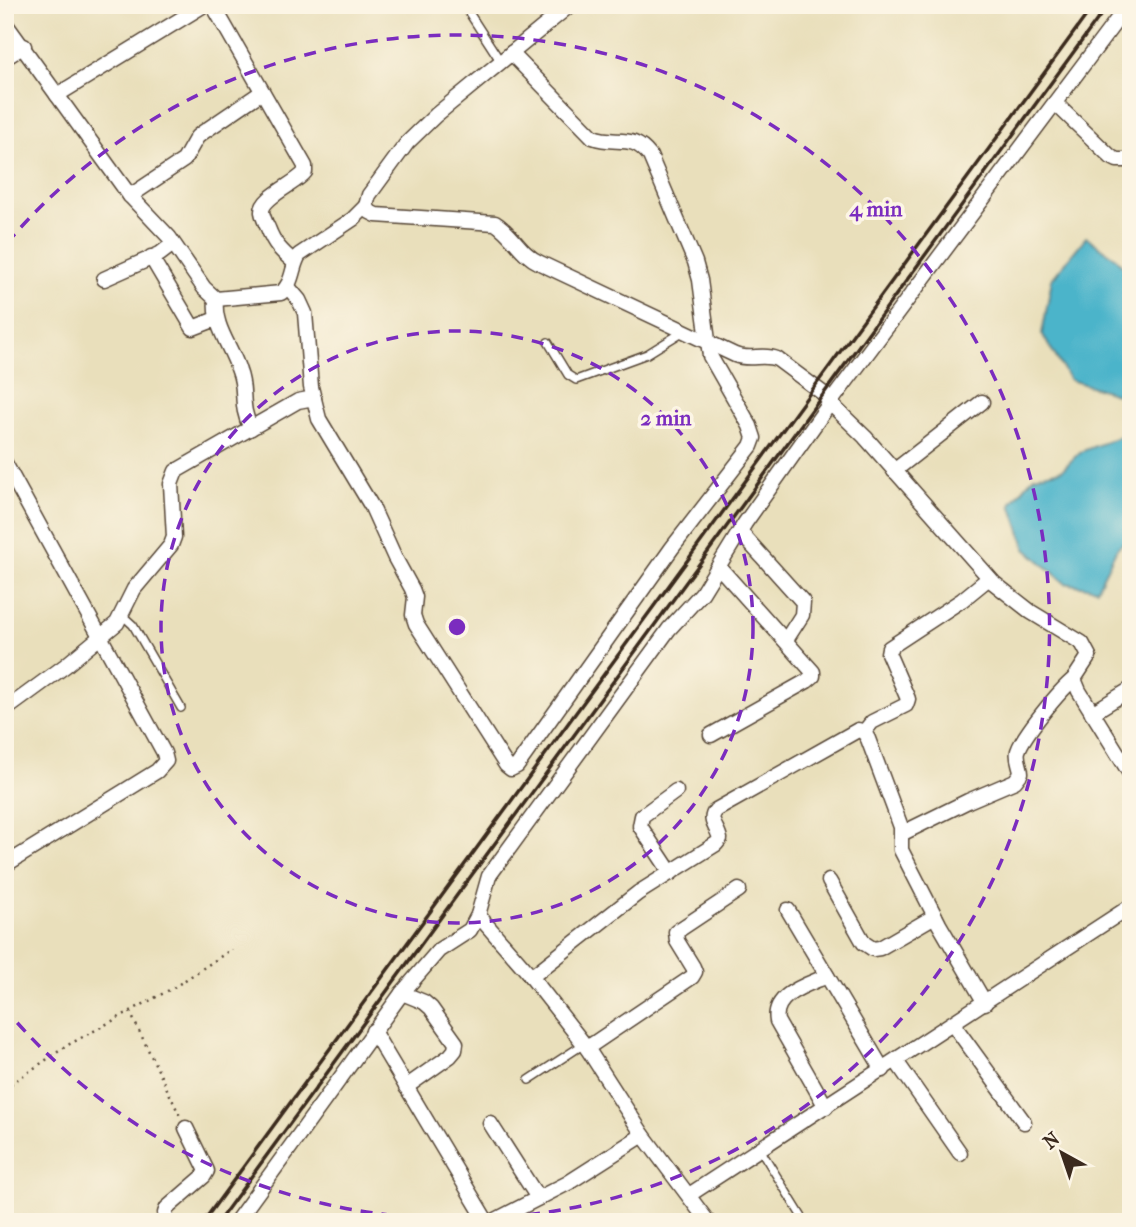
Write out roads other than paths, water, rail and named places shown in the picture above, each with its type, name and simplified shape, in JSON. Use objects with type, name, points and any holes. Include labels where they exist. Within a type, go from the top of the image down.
[{"type":"street","points":[[57,95],[204,5]]},
{"type":"street","points":[[211,5],[305,166],[301,177],[269,199],[263,205],[262,212],[277,248],[294,262]]},
{"type":"street","points":[[216,299],[281,293],[288,287],[294,262],[299,255],[353,219],[366,206],[369,195],[407,143],[570,5]]},
{"type":"street","points":[[236,1222],[402,993],[439,950],[470,930],[478,915],[489,876],[668,629],[702,593],[740,532],[830,403],[1128,5]]},
{"type":"street","points":[[5,23],[130,196],[173,244],[204,288],[216,299],[216,319],[240,372],[243,412],[251,428]]},
{"type":"street","points":[[5,58],[23,46]]},
{"type":"street","points":[[288,287],[305,313],[314,398],[322,427],[372,507],[412,589],[416,624],[511,769],[517,766],[672,548],[751,446],[754,433],[713,364],[695,262],[650,156],[637,143],[593,137],[506,57]]},
{"type":"street","points":[[130,196],[184,160],[202,132],[262,92]]},
{"type":"street","points":[[1056,104],[1111,157],[1131,160]]},
{"type":"street","points":[[366,206],[376,215],[495,223],[503,228],[530,258],[744,359],[769,355],[777,359],[824,394],[989,578],[1031,612],[1082,643],[1089,656],[1074,679],[1056,696],[1020,748],[1018,760],[1021,773],[1015,781],[959,805],[903,834]]},
{"type":"street","points":[[104,279],[173,244]]},
{"type":"street","points":[[151,257],[193,328],[216,319]]},
{"type":"street","points":[[5,710],[117,623],[134,589],[171,545],[174,537],[173,476],[182,467],[298,401],[314,398]]},
{"type":"street","points":[[894,471],[982,402]]},
{"type":"street","points":[[5,463],[164,752],[166,761],[157,771],[5,865]]},
{"type":"street","points":[[740,532],[803,603],[802,615],[786,640]]},
{"type":"street","points":[[711,735],[813,676],[811,668],[719,567]]},
{"type":"street","points":[[864,732],[872,722],[906,705],[908,699],[888,653],[889,648],[962,600],[989,578]]},
{"type":"street","points":[[1074,679],[1092,713],[1129,767]]},
{"type":"street","points":[[1092,713],[1131,688]]},
{"type":"street","points":[[531,977],[638,893],[716,844],[720,839],[711,821],[716,810],[850,733],[858,730],[864,732]]},
{"type":"street","points":[[864,732],[903,834],[901,850],[985,1003]]},
{"type":"street","points":[[671,873],[639,821],[676,791]]},
{"type":"street","points":[[829,881],[864,943],[873,949],[880,948],[935,916]]},
{"type":"street","points":[[586,1046],[692,976],[694,967],[677,941],[676,932],[739,890]]},
{"type":"street","points":[[689,1195],[1131,906]]},
{"type":"street","points":[[788,910],[883,1070]]},
{"type":"street","points":[[478,915],[586,1046],[643,1135],[708,1222]]},
{"type":"street","points":[[826,1107],[777,1021],[776,1014],[784,997],[827,976]]},
{"type":"street","points":[[402,993],[424,1002],[431,1008],[456,1043],[450,1056],[406,1087]]},
{"type":"street","points":[[953,1024],[1024,1122]]},
{"type":"street","points":[[373,1031],[489,1222],[568,1183],[643,1135]]},
{"type":"street","points":[[896,1061],[960,1153]]},
{"type":"street","points":[[490,1123],[538,1198]]},
{"type":"street","points":[[167,1222],[167,1208],[207,1171],[186,1128]]},
{"type":"lane","points":[[464,5],[506,57]]},
{"type":"lane","points":[[548,342],[568,375],[576,380],[647,354],[684,331]]},
{"type":"lane","points":[[121,615],[133,625],[181,708]]},
{"type":"lane","points":[[529,1080],[586,1046]]},
{"type":"lane","points":[[760,1149],[805,1222]]},
{"type":"water","points":[[1086,237],[1117,259],[1131,277],[1131,394],[1126,397],[1070,380],[1042,334],[1052,279]]},
{"type":"water","points":[[1131,432],[1131,536],[1117,548],[1097,589],[1065,583],[1026,549],[1011,504],[1034,476],[1062,470],[1080,452]]},
{"type":"railway","points":[[203,1222],[1094,5]]},
{"type":"railway","points":[[218,1222],[1108,5]]}]
